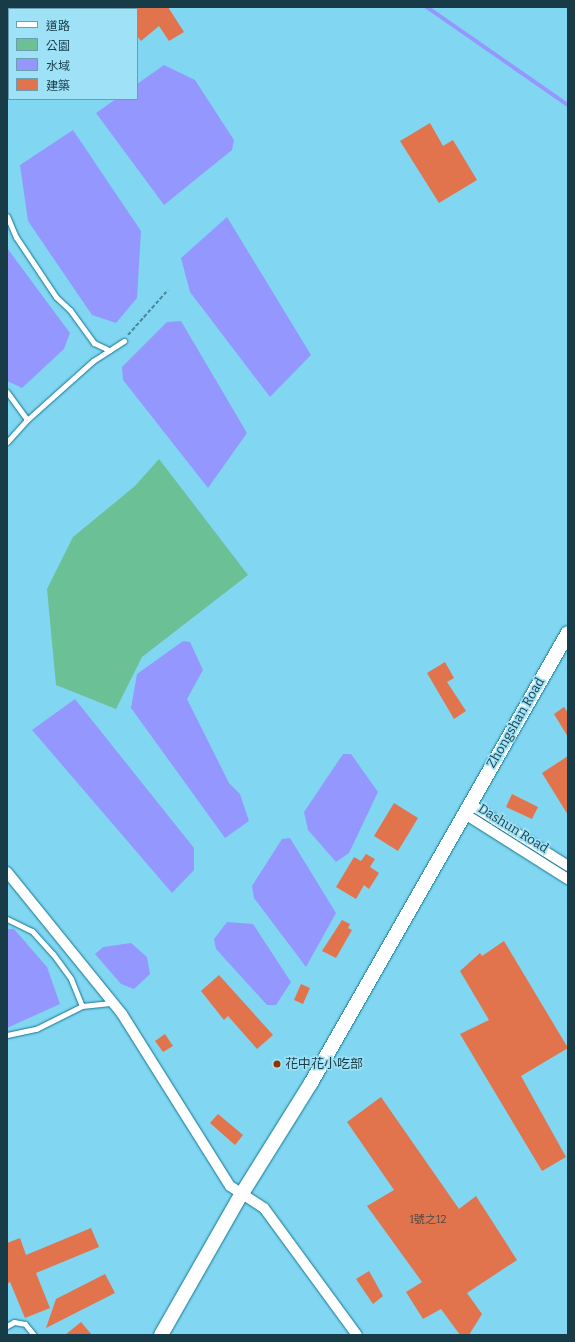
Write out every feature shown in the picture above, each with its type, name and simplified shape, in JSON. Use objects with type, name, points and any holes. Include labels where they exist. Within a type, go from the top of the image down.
[{"type":"main road","name":"Zhongshan Road","points":[[161,1335],[241,1195],[311,1083],[568,633]]},
{"type":"street","name":"Dashun Road","points":[[467,809],[568,866]]},
{"type":"street","name":"Dashun Road","points":[[467,809],[568,879]]},
{"type":"street","points":[[7,872],[114,1003],[230,1186],[241,1195],[264,1208],[357,1335]]},
{"type":"lane","points":[[7,216],[8,223],[56,297],[70,310],[94,343],[109,350]]},
{"type":"lane","points":[[7,442],[27,420],[109,350],[124,341]]},
{"type":"lane","points":[[7,392],[27,420]]},
{"type":"lane","points":[[7,919],[32,931],[53,954],[71,979],[82,1006]]},
{"type":"lane","points":[[7,1035],[36,1029],[82,1006],[114,1003]]},
{"type":"lane","points":[[7,1326],[14,1322],[25,1324],[34,1335]]},
{"type":"path","points":[[124,341],[168,290]]},
{"type":"green space","points":[[159,459],[248,575],[142,657],[116,709],[56,685],[47,589],[73,537],[135,486]]},
{"type":"water","points":[[164,65],[195,80],[234,140],[232,150],[164,205],[96,113],[115,100],[138,100],[138,83]]},
{"type":"water","points":[[73,130],[141,231],[137,298],[116,323],[92,315],[28,221],[20,165]]},
{"type":"water","points":[[227,217],[311,355],[270,397],[190,292],[181,258]]},
{"type":"water","points":[[7,248],[70,333],[64,349],[22,388],[7,381]]},
{"type":"water","points":[[181,321],[247,433],[208,488],[123,380],[122,367],[167,322]]},
{"type":"water","points":[[183,641],[190,642],[203,670],[187,699],[229,783],[240,794],[249,821],[225,838],[131,708],[137,674]]},
{"type":"water","points":[[75,699],[194,848],[194,870],[172,893],[32,730]]},
{"type":"water","points":[[343,754],[351,754],[378,792],[349,853],[336,862],[308,830],[304,812]]},
{"type":"water","points":[[290,838],[336,913],[306,967],[254,898],[252,886],[282,839]]},
{"type":"water","points":[[227,922],[253,924],[291,982],[276,1005],[267,1005],[216,949],[214,939]]},
{"type":"water","points":[[7,929],[14,929],[47,967],[60,1004],[7,1028]]},
{"type":"water","points":[[131,943],[147,957],[150,974],[134,989],[121,984],[95,954],[103,947]]},
{"type":"building","points":[[168,7],[184,32],[169,41],[159,26],[141,41],[138,37],[137,8]]},
{"type":"building","points":[[430,123],[443,146],[453,140],[477,180],[439,203],[400,141]]},
{"type":"building","points":[[445,662],[454,678],[447,682],[466,711],[454,719],[427,673]]},
{"type":"building","points":[[564,707],[568,713],[568,737],[554,714]]},
{"type":"building","points":[[568,756],[568,815],[542,773]]},
{"type":"building","points":[[512,794],[538,807],[532,819],[506,807]]},
{"type":"building","points":[[394,803],[418,818],[398,851],[374,836]]},
{"type":"building","points":[[366,854],[375,859],[370,867],[379,873],[369,889],[364,885],[356,899],[336,887],[354,857],[361,861]]},
{"type":"building","points":[[342,920],[350,924],[348,928],[352,930],[336,958],[322,951]]},
{"type":"building","points":[[504,941],[568,1048],[521,1076],[566,1157],[542,1171],[460,1034],[489,1020],[460,971],[480,953],[482,956]]},
{"type":"building","points":[[219,975],[273,1035],[257,1049],[228,1016],[224,1020],[201,991]]},
{"type":"building","points":[[301,984],[310,988],[303,1004],[294,1000]]},
{"type":"building","points":[[165,1034],[173,1046],[163,1052],[155,1041]]},
{"type":"building","points":[[381,1097],[459,1209],[476,1196],[517,1260],[467,1293],[482,1314],[469,1335],[460,1335],[441,1309],[423,1319],[406,1292],[422,1282],[367,1206],[394,1190],[347,1122]]},
{"type":"building","points":[[218,1114],[243,1135],[235,1145],[210,1123]]},
{"type":"building","points":[[91,1228],[99,1247],[36,1273],[50,1308],[25,1318],[10,1282],[7,1284],[7,1243],[20,1238],[26,1255]]},
{"type":"building","points":[[369,1271],[383,1296],[373,1304],[356,1279]]},
{"type":"building","points":[[105,1274],[115,1293],[46,1328],[56,1299]]},
{"type":"building","points":[[81,1322],[92,1335],[65,1335]]},
{"type":"waterway","points":[[427,7],[568,105]]},
{"type":"place","name":"花中花小吃部","points":[[277,1064]]}]
